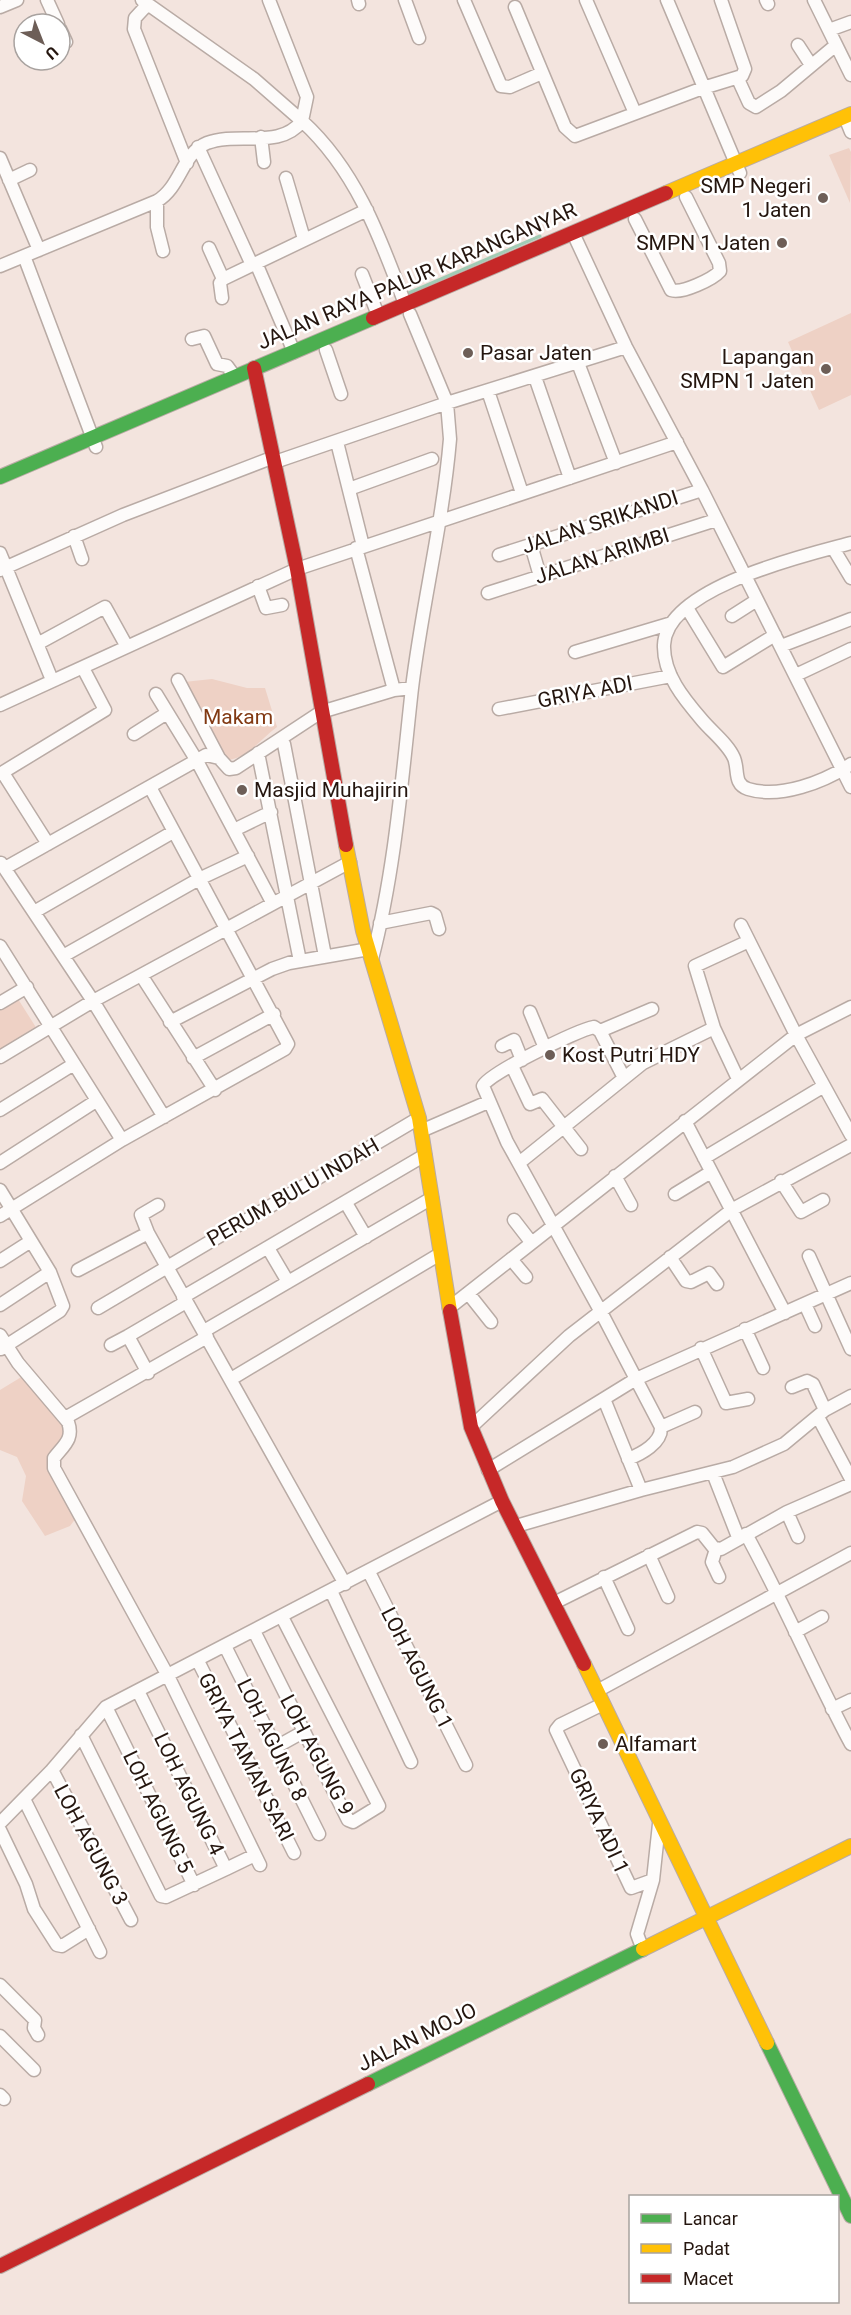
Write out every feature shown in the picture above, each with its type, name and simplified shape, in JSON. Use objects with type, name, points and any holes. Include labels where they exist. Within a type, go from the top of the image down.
[{"type":"main road","name":"JALAN RAYA PALUR KARANGANYAR","points":[[0,477],[91,435],[235,377],[256,374],[292,347],[575,238],[849,124]]},
{"type":"main road","name":"JALAN RAYA PALUR KARANGANYAR","points":[[575,238],[635,219],[686,197],[738,169]]},
{"type":"main road","name":"JALAN RAYA PALUR KARANGANYAR","points":[[0,487],[91,435],[326,350],[378,315]]},
{"type":"main road","points":[[256,374],[297,569],[321,712],[370,954],[420,1125],[449,1308],[471,1427],[502,1501],[554,1603],[659,1824],[851,2216]]},
{"type":"main road","name":"JALAN MOJO","points":[[0,2266],[641,1946],[707,1918],[851,1846]]},
{"type":"street","points":[[0,7],[17,0]]},
{"type":"street","points":[[0,266],[157,201],[170,192],[188,163],[191,153],[198,147],[229,138],[286,135],[302,121],[307,97],[269,0]]},
{"type":"street","points":[[405,0],[419,38]]},
{"type":"street","points":[[464,0],[501,86],[510,87],[542,73]]},
{"type":"street","points":[[586,0],[634,114]]},
{"type":"street","points":[[667,0],[738,169]]},
{"type":"street","points":[[515,7],[571,135],[580,134],[704,88],[738,79],[745,69],[724,0]]},
{"type":"street","points":[[814,0],[851,75]]},
{"type":"street","points":[[170,1022],[254,977],[300,961],[325,956],[370,954],[380,923],[408,737],[412,688],[450,439],[447,403],[367,210],[338,160],[302,121],[254,79],[145,2],[135,18],[134,29],[188,163]]},
{"type":"street","points":[[829,30],[851,22]]},
{"type":"street","points":[[798,45],[811,66]]},
{"type":"street","points":[[738,79],[749,103],[756,107],[770,99],[836,45]]},
{"type":"street","points":[[261,137],[264,162]]},
{"type":"street","points":[[198,147],[292,347]]},
{"type":"street","points":[[0,158],[5,175],[39,250]]},
{"type":"street","points":[[5,175],[30,170]]},
{"type":"street","points":[[286,178],[304,239]]},
{"type":"street","points":[[635,219],[673,291],[679,291],[715,276],[720,271],[719,263],[686,197]]},
{"type":"street","points":[[157,201],[157,227],[163,251]]},
{"type":"street","points":[[222,298],[220,284],[223,279],[367,210]]},
{"type":"street","points":[[575,238],[626,347],[796,675],[847,767],[851,787]]},
{"type":"street","points":[[209,248],[223,279]]},
{"type":"street","points":[[24,256],[91,435]]},
{"type":"street","points":[[362,274],[378,315]]},
{"type":"street","points":[[192,339],[204,336],[217,364],[227,366],[235,377]]},
{"type":"street","points":[[3,569],[123,514],[275,460],[337,442],[447,403],[626,347]]},
{"type":"street","points":[[326,350],[341,394]]},
{"type":"street","points":[[578,363],[616,463]]},
{"type":"street","points":[[535,377],[570,478]]},
{"type":"street","points":[[488,391],[522,493]]},
{"type":"street","points":[[337,442],[394,690]]},
{"type":"street","points":[[0,705],[83,668],[126,645],[297,569],[437,520],[677,442]]},
{"type":"street","points":[[349,489],[432,459]]},
{"type":"street","name":"JALAN SRIKANDI","points":[[499,555],[702,490]]},
{"type":"street","name":"JALAN ARIMBI","points":[[488,593],[716,520]]},
{"type":"street","points":[[74,536],[82,558]]},
{"type":"street","points":[[847,767],[778,792],[761,792],[741,786],[734,758],[695,712],[671,675],[664,645],[666,632],[687,608],[743,574],[851,543]]},
{"type":"street","points":[[531,545],[540,576]]},
{"type":"street","points":[[833,548],[851,578]]},
{"type":"street","points":[[0,554],[3,569],[39,643],[52,680]]},
{"type":"street","points":[[258,586],[266,608],[282,605]]},
{"type":"street","points":[[732,616],[757,600]]},
{"type":"street","points":[[39,643],[105,607],[126,645]]},
{"type":"street","points":[[687,608],[723,667],[778,640],[851,619]]},
{"type":"street","points":[[575,652],[672,623]]},
{"type":"street","points":[[796,675],[851,649]]},
{"type":"street","points":[[48,844],[2,773],[105,710],[83,668]]},
{"type":"street","name":"GRIYA ADI","points":[[499,709],[671,675]]},
{"type":"street","points":[[178,680],[219,758]]},
{"type":"street","points":[[164,1117],[93,1001],[2,865],[48,844],[210,755],[219,758],[232,769],[321,712],[394,690],[412,688]]},
{"type":"street","points":[[156,694],[197,761],[272,902]]},
{"type":"street","points":[[134,734],[167,713]]},
{"type":"street","points":[[284,744],[325,956]]},
{"type":"street","points":[[258,753],[300,961]]},
{"type":"street","points":[[0,1216],[122,1140],[285,1049],[288,1044],[274,1014],[150,787]]},
{"type":"street","points":[[234,830],[271,812]]},
{"type":"street","points":[[34,912],[173,832]]},
{"type":"street","points":[[63,956],[199,879],[248,856]]},
{"type":"street","points":[[0,1057],[93,1001],[272,902],[350,862]]},
{"type":"street","points":[[380,923],[431,913],[435,915],[439,929]]},
{"type":"street","points":[[741,925],[796,1035],[851,1135]]},
{"type":"street","points":[[738,1079],[714,1028],[695,966],[749,941]]},
{"type":"street","points":[[0,946],[122,1140]]},
{"type":"street","points":[[141,975],[215,1090]]},
{"type":"street","points":[[0,1003],[27,987]]},
{"type":"street","points":[[449,1308],[796,1035],[851,1007]]},
{"type":"street","points":[[600,1031],[652,1009]]},
{"type":"street","points":[[530,1012],[545,1048]]},
{"type":"street","points":[[193,1058],[274,1014]]},
{"type":"street","points":[[624,1078],[600,1031],[594,1027],[545,1048],[484,1082],[488,1102],[661,1427],[660,1436],[647,1449],[628,1459]]},
{"type":"street","points":[[519,1162],[650,1059],[714,1028]]},
{"type":"street","points":[[502,1046],[514,1040],[517,1063],[530,1104],[544,1100],[554,1117],[564,1126],[581,1149]]},
{"type":"street","points":[[0,1110],[74,1065]]},
{"type":"street","points":[[704,1158],[824,1086]]},
{"type":"street","points":[[0,1163],[96,1101]]},
{"type":"street","name":"PERUM BULU INDAH","points":[[98,1308],[167,1266],[420,1125],[488,1102]]},
{"type":"street","points":[[685,1121],[733,1209],[785,1313]]},
{"type":"street","points":[[471,1427],[535,1365],[669,1257],[733,1209],[851,1145]]},
{"type":"street","points":[[111,1345],[425,1155]]},
{"type":"street","points":[[675,1194],[711,1172]]},
{"type":"street","points":[[615,1176],[631,1205]]},
{"type":"street","points":[[781,1181],[801,1212],[823,1200]]},
{"type":"street","points":[[0,1190],[50,1272],[63,1309],[2,1343],[65,1418],[148,1372],[288,1282],[432,1198]]},
{"type":"street","points":[[346,1203],[366,1237]]},
{"type":"street","points":[[158,1205],[141,1215],[148,1233],[345,1584]]},
{"type":"street","points":[[514,1220],[531,1242]]},
{"type":"street","points":[[78,1270],[148,1233]]},
{"type":"street","points":[[0,1261],[31,1241]]},
{"type":"street","points":[[268,1248],[288,1282]]},
{"type":"street","points":[[231,1379],[440,1254]]},
{"type":"street","points":[[810,1256],[851,1349]]},
{"type":"street","points":[[669,1257],[686,1281],[691,1282],[709,1273],[717,1284]]},
{"type":"street","points":[[511,1259],[526,1277]]},
{"type":"street","points":[[0,1305],[50,1272]]},
{"type":"street","points":[[488,1470],[636,1379],[701,1348],[851,1283]]},
{"type":"street","points":[[468,1293],[490,1322]]},
{"type":"street","points":[[806,1304],[815,1326]]},
{"type":"street","points":[[745,1329],[763,1368]]},
{"type":"street","points":[[128,1336],[148,1372]]},
{"type":"street","points":[[701,1348],[726,1403],[748,1399]]},
{"type":"street","points":[[792,1387],[807,1381],[813,1384],[821,1413],[851,1479]]},
{"type":"street","points":[[516,1526],[641,1490],[713,1473],[784,1444],[821,1413],[851,1396]]},
{"type":"street","points":[[604,1399],[641,1490]]},
{"type":"street","points":[[661,1427],[695,1412]]},
{"type":"street","name":"LOH AGUNG 4","points":[[65,1418],[72,1431],[70,1440],[54,1458],[54,1468],[168,1676],[258,1860],[226,1869],[138,1691]]},
{"type":"street","points":[[713,1473],[742,1536],[779,1593],[795,1632],[851,1744]]},
{"type":"street","points":[[716,1549],[724,1548],[787,1512],[851,1484]]},
{"type":"street","points":[[0,1823],[52,1770],[106,1707],[502,1501]]},
{"type":"street","points":[[787,1512],[798,1537]]},
{"type":"street","points":[[554,1603],[698,1532],[702,1533],[716,1549]]},
{"type":"street","points":[[716,1549],[712,1563],[719,1577]]},
{"type":"street","points":[[600,1698],[779,1593],[851,1554]]},
{"type":"street","points":[[649,1555],[668,1598]]},
{"type":"street","name":"LOH AGUNG 1","points":[[369,1572],[465,1765]]},
{"type":"street","points":[[604,1577],[628,1629]]},
{"type":"street","points":[[331,1591],[411,1762]]},
{"type":"street","name":"LOH AGUNG 9","points":[[254,1631],[350,1822],[378,1809],[282,1617]]},
{"type":"street","points":[[795,1632],[822,1617]]},
{"type":"street","name":"LOH AGUNG 8","points":[[225,1646],[319,1834]]},
{"type":"street","name":"GRIYA TAMAN SARI","points":[[198,1661],[294,1853]]},
{"type":"street","name":"GRIYA ADI 1","points":[[600,1698],[556,1730],[631,1888],[653,1880],[659,1824]]},
{"type":"street","points":[[832,1709],[851,1700]]},
{"type":"street","name":"LOH AGUNG 5","points":[[81,1735],[161,1896],[166,1897],[194,1885],[106,1707]]},
{"type":"street","points":[[276,1747],[303,1732]]},
{"type":"street","name":"LOH AGUNG 3","points":[[52,1770],[130,1920]]},
{"type":"street","points":[[24,1800],[100,1952]]},
{"type":"street","points":[[0,1830],[26,1884],[34,1909],[57,1945],[64,1944],[89,1929]]},
{"type":"street","points":[[194,1885],[226,1869]]},
{"type":"street","points":[[641,1946],[637,1934],[653,1880]]},
{"type":"street","points":[[0,1985],[35,2020],[34,2028],[38,2035]]},
{"type":"street","points":[[0,2036],[34,2070]]},
{"type":"green space","points":[[849,148],[851,152],[850,203],[829,155]]},
{"type":"green space","name":"Lapangan SMPN 1 Jaten","points":[[851,313],[851,395],[819,410],[788,342]]},
{"type":"green space","name":"Makam","points":[[212,679],[247,688],[265,688],[277,727],[248,752],[228,760],[184,682]]},
{"type":"green space","points":[[18,999],[37,1029],[0,1052],[0,1010]]},
{"type":"green space","points":[[23,1376],[55,1411],[65,1432],[49,1461],[76,1518],[70,1526],[45,1536],[22,1501],[26,1476],[17,1457],[0,1450],[0,1390]]},
{"type":"waterway","points":[[404,295],[540,236]]},
{"type":"traffic: fast","points":[[0,477],[373,318]]},
{"type":"traffic: fast","points":[[368,2084],[643,1949]]},
{"type":"traffic: fast","points":[[767,2043],[851,2216]]},
{"type":"traffic: slow","points":[[666,193],[851,114]]},
{"type":"traffic: slow","points":[[346,845],[363,931],[419,1118],[450,1311]]},
{"type":"traffic: slow","points":[[584,1664],[767,2043]]},
{"type":"traffic: slow","points":[[643,1949],[851,1846]]},
{"type":"traffic: jam","points":[[373,318],[666,193]]},
{"type":"traffic: jam","points":[[254,368],[297,569],[346,845]]},
{"type":"traffic: jam","points":[[450,1311],[471,1427],[502,1501],[584,1664]]},
{"type":"traffic: jam","points":[[0,2266],[368,2084]]},
{"type":"place","name":"SMP Negeri 1 Jaten","points":[[823,198]]},
{"type":"place","name":"SMPN 1 Jaten","points":[[782,243]]},
{"type":"place","name":"Pasar Jaten","points":[[468,353]]},
{"type":"place","name":"Lapangan SMPN 1 Jaten","points":[[826,369]]},
{"type":"place","name":"Masjid Muhajirin","points":[[242,790]]},
{"type":"place","name":"Kost Putri HDY","points":[[550,1055]]},
{"type":"place","name":"Alfamart","points":[[603,1744]]}]
